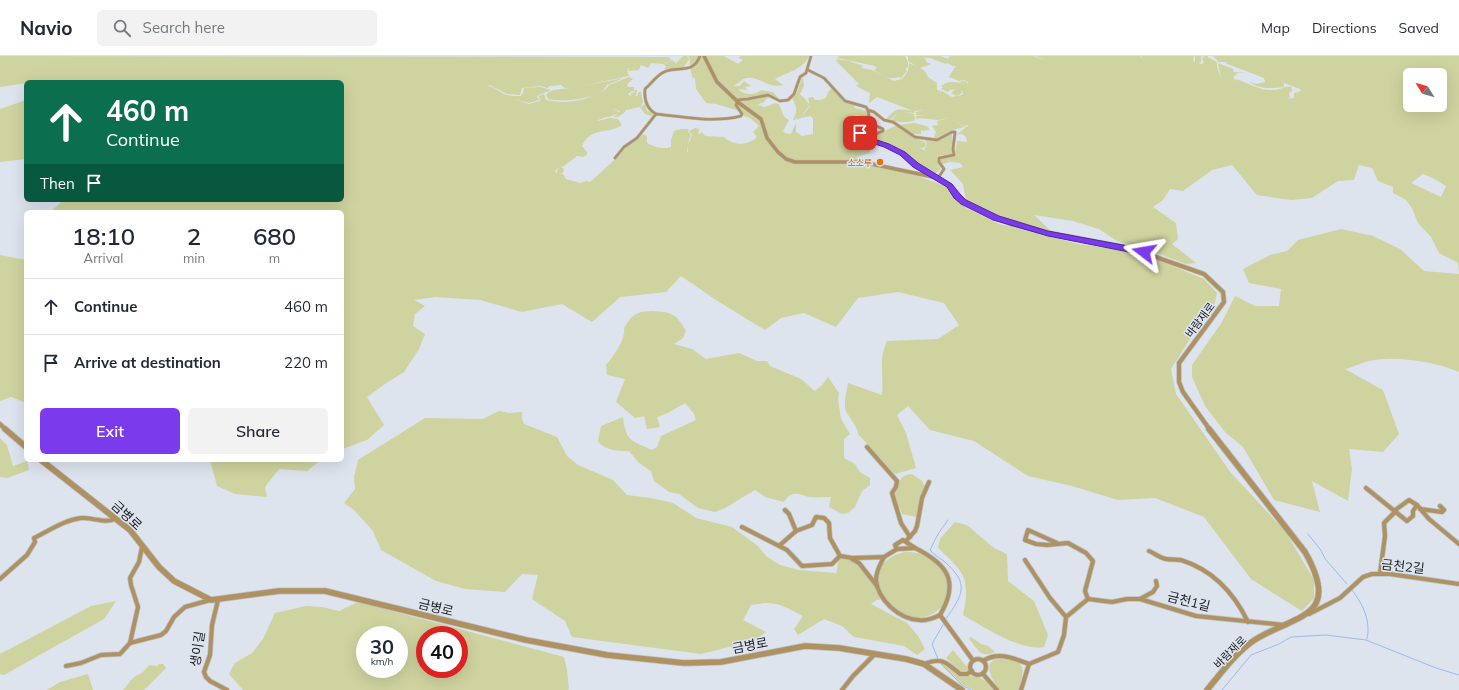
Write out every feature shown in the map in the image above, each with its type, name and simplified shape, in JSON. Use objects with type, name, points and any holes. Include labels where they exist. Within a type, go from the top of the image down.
[{"type":"street","points":[[700,56],[698,62],[689,68],[663,72],[645,89],[644,98],[649,110],[656,114],[688,118],[729,120],[739,117],[742,114],[736,105],[736,101],[768,95],[781,101],[789,100],[796,92],[800,77],[808,70],[807,67],[811,56]]},
{"type":"street","name":"바람재로","points":[[704,56],[717,82],[736,101],[761,119],[767,138],[778,152],[786,159],[800,162],[862,162],[936,178],[950,185],[957,196],[964,202],[996,218],[1048,233],[1144,252],[1204,274],[1223,292],[1224,302],[1220,309],[1179,363],[1179,382],[1183,392],[1202,419],[1310,560],[1318,576],[1318,594],[1317,602],[1308,614],[1252,642],[1237,655],[1207,690]]},
{"type":"street","points":[[808,70],[820,75],[842,96],[845,101],[866,107],[868,110],[874,112],[883,119],[893,122],[915,137],[937,140],[952,132],[955,132],[953,149],[954,155],[939,158],[939,162],[944,169],[936,178],[915,165],[902,153],[860,134],[873,135],[883,131],[882,128],[870,124],[868,121],[868,110]]},
{"type":"street","points":[[615,158],[624,147],[637,138],[656,114]]},
{"type":"street","points":[[0,424],[24,445]]},
{"type":"street","points":[[867,447],[897,481],[896,487],[892,493],[901,522],[906,533],[910,536]]},
{"type":"street","name":"금병로","points":[[45,462],[130,530],[159,567],[174,581],[212,600],[250,594],[302,589],[325,591],[550,646],[629,658],[710,664],[805,646],[840,648],[906,659],[924,664],[962,690]]},
{"type":"street","points":[[906,541],[917,526],[922,498],[929,482]]},
{"type":"street","points":[[1366,488],[1382,499],[1407,521],[1413,516],[1413,510],[1418,507],[1442,512],[1444,510],[1440,506]]},
{"type":"street","points":[[1380,573],[1385,536],[1384,523],[1394,513],[1394,511],[1409,500],[1418,507],[1428,519],[1459,544]]},
{"type":"street","points":[[785,510],[789,514],[796,531]]},
{"type":"street","points":[[780,545],[796,531],[812,525],[816,517],[819,516],[824,518],[829,523],[830,538],[840,556]]},
{"type":"street","points":[[0,579],[28,555],[35,542],[34,538],[75,520],[88,518],[104,522],[116,518]]},
{"type":"street","points":[[742,527],[747,528],[780,545],[790,552],[796,562],[802,566],[832,564],[840,556]]},
{"type":"street","points":[[983,661],[988,657],[1002,654],[1029,664],[1058,652],[1064,635],[1066,617],[1088,599],[1086,591],[1087,579],[1092,568],[1093,561],[1086,553],[1068,543],[1047,545],[1036,544],[1025,540],[1028,530],[1057,543]]},
{"type":"street","points":[[897,550],[895,545],[900,540],[906,541],[915,548],[926,553],[940,565],[950,579],[952,586],[951,593],[941,617]]},
{"type":"street","points":[[130,644],[131,633],[137,617],[138,606],[138,600],[130,582],[130,577],[140,559],[140,551],[142,547]]},
{"type":"street","points":[[840,556],[852,558],[884,557],[897,550],[915,548]]},
{"type":"street","points":[[1149,551],[1166,559],[1181,560],[1200,568],[1219,580],[1235,597],[1248,622]]},
{"type":"street","points":[[884,557],[877,572],[877,586],[880,595],[906,617],[919,620],[941,617]]},
{"type":"street","points":[[852,558],[859,563],[877,586]]},
{"type":"street","points":[[1025,560],[1050,598],[1066,617]]},
{"type":"street","name":"금천2길","points":[[1308,614],[1340,598],[1363,577],[1380,573],[1459,584]]},
{"type":"street","points":[[1140,599],[1153,592],[1157,586],[1156,581]]},
{"type":"street","name":"금천1길","points":[[1088,599],[1112,602],[1127,599],[1140,599],[1196,616],[1286,625]]},
{"type":"street","points":[[66,666],[81,663],[101,655],[120,654],[130,644],[161,635],[166,631],[174,617],[185,607],[212,600]]},
{"type":"street","name":"생이길","points":[[218,600],[218,607],[212,625],[210,658],[204,671],[205,676],[209,680],[227,690]]},
{"type":"street","points":[[941,617],[972,659]]},
{"type":"street","points":[[842,690],[853,676],[875,654]]},
{"type":"street","points":[[972,659],[978,658],[983,661],[986,668],[983,674]]},
{"type":"street","points":[[924,664],[938,659],[947,662],[960,674],[967,674],[972,671]]},
{"type":"street","points":[[972,659],[970,663],[972,671],[979,675],[983,674],[997,690]]},
{"type":"street","points":[[1021,690],[1029,664]]},
{"type":"green space","points":[[0,56],[669,57],[671,60],[663,64],[650,63],[651,64],[648,68],[641,65],[639,70],[628,71],[630,68],[627,70],[629,76],[576,87],[624,78],[607,85],[604,90],[595,95],[605,90],[609,85],[629,77],[633,79],[627,86],[634,87],[634,90],[637,90],[637,92],[632,91],[628,94],[631,96],[631,93],[636,92],[637,93],[635,96],[637,96],[639,92],[641,92],[643,103],[640,107],[626,110],[618,117],[614,117],[617,114],[597,121],[610,118],[618,119],[622,125],[611,130],[595,133],[590,136],[582,146],[587,152],[587,155],[583,157],[577,156],[561,167],[564,169],[563,173],[559,174],[563,174],[566,179],[580,183],[586,181],[590,182],[620,155],[625,147],[637,140],[643,134],[647,136],[647,140],[645,140],[647,143],[662,148],[671,147],[671,140],[674,131],[681,129],[689,129],[688,131],[691,136],[688,145],[692,135],[689,131],[695,128],[699,129],[698,135],[702,132],[705,136],[724,137],[732,142],[740,144],[749,142],[757,137],[753,132],[759,126],[750,118],[744,116],[740,111],[716,104],[706,103],[696,89],[695,78],[692,77],[690,60],[688,56],[724,56],[738,64],[743,60],[739,58],[740,56],[809,56],[799,68],[775,79],[783,85],[774,86],[756,79],[746,78],[734,86],[740,86],[744,81],[751,86],[745,87],[748,90],[738,89],[743,93],[753,94],[761,90],[773,92],[778,98],[773,96],[757,105],[765,107],[775,103],[779,104],[784,117],[789,120],[783,131],[785,133],[791,134],[796,123],[796,132],[802,136],[813,134],[813,119],[811,116],[797,120],[797,117],[804,114],[810,106],[808,98],[813,97],[815,100],[820,100],[826,98],[828,92],[832,88],[844,101],[856,104],[854,108],[867,111],[868,123],[861,116],[856,115],[854,118],[856,134],[873,143],[869,153],[855,158],[868,160],[868,165],[909,173],[948,187],[954,197],[966,208],[999,224],[1079,244],[1128,251],[1165,263],[1204,279],[1217,293],[1213,310],[1193,334],[1171,369],[1176,394],[1231,473],[1285,531],[1314,580],[1314,598],[1302,611],[1251,579],[1204,517],[1155,498],[1118,500],[1072,486],[1028,476],[974,441],[930,430],[908,406],[897,415],[906,433],[916,468],[895,474],[858,434],[855,425],[846,411],[845,402],[848,383],[882,395],[882,361],[884,348],[887,341],[938,339],[959,325],[944,303],[898,292],[858,298],[836,327],[804,313],[781,318],[765,330],[716,300],[681,276],[666,292],[620,297],[592,322],[562,304],[522,312],[480,300],[435,297],[414,300],[425,306],[415,314],[413,326],[425,334],[419,349],[404,372],[367,397],[384,425],[367,440],[344,448],[344,210],[52,210],[62,202],[344,202],[344,80],[24,80],[24,83],[0,87]],"holes":[[[490,85],[507,94],[520,95],[522,88],[541,86],[547,88],[550,86],[561,85],[565,88],[571,88],[553,90],[546,94],[548,99],[570,100],[592,96],[581,100],[557,102],[546,100],[544,94],[539,96],[540,101],[529,104],[514,99],[529,103],[539,100],[537,96],[551,90],[541,87],[524,88],[521,96],[514,96],[504,94],[487,86]]]},
{"type":"green space","points":[[683,56],[687,56],[689,59],[683,68],[664,69],[666,67],[664,64],[672,60],[676,63]]},
{"type":"green space","points":[[839,56],[905,56],[908,62],[908,67],[905,69],[907,71],[901,78],[889,78],[874,70],[877,68],[875,66],[837,58]]},
{"type":"green space","points":[[908,56],[940,56],[949,59],[948,57],[952,56],[1033,56],[1050,62],[1035,56],[1140,56],[1144,60],[1141,56],[1194,56],[1193,61],[1195,62],[1195,56],[1201,56],[1201,62],[1198,63],[1202,64],[1204,63],[1202,58],[1205,57],[1202,56],[1209,56],[1207,57],[1217,62],[1218,61],[1213,56],[1459,56],[1459,274],[1458,263],[1439,253],[1431,237],[1418,223],[1412,208],[1406,200],[1393,193],[1393,187],[1378,181],[1372,168],[1359,165],[1354,180],[1338,181],[1312,198],[1291,200],[1257,195],[1232,165],[1212,170],[1183,191],[1170,189],[1163,200],[1153,207],[1176,223],[1178,239],[1172,244],[1196,263],[1186,264],[1151,251],[1117,241],[1099,229],[1073,221],[1034,215],[1052,232],[1016,223],[966,200],[963,184],[950,170],[963,167],[960,163],[951,162],[947,159],[950,162],[942,164],[940,159],[955,155],[957,141],[967,142],[966,137],[962,134],[956,135],[969,125],[966,125],[965,127],[950,118],[964,127],[952,130],[936,139],[934,137],[936,132],[932,126],[938,125],[937,121],[949,118],[938,120],[919,118],[917,120],[916,116],[926,116],[916,115],[916,112],[924,110],[914,111],[915,113],[904,112],[914,114],[915,120],[909,122],[892,120],[898,113],[890,120],[886,119],[893,112],[898,110],[913,111],[877,97],[869,103],[870,93],[856,86],[859,84],[837,62],[836,59],[849,61],[863,66],[861,68],[872,70],[894,81],[902,79],[908,71],[909,63],[918,67],[908,61]],"holes":[[[915,57],[930,58],[958,67],[955,67],[949,77],[959,81],[964,80],[968,82],[967,85],[967,82],[963,81],[959,82],[964,84],[949,82],[943,85],[941,89],[948,92],[950,90],[947,88],[951,90],[956,89],[951,93],[956,96],[961,94],[962,92],[959,90],[963,92],[962,95],[952,97],[942,91],[936,94],[941,91],[937,90],[937,83],[928,77],[925,71],[920,68],[931,64],[926,62],[925,58]],[[1217,62],[1229,62],[1225,63],[1264,78],[1265,82],[1257,84],[1249,82],[1253,85],[1266,88],[1275,88],[1284,87],[1284,83],[1300,89],[1301,91],[1294,93],[1294,98],[1284,99],[1290,98],[1289,93],[1293,90],[1291,89],[1292,87],[1269,90],[1259,88],[1236,79],[1236,81],[1233,77],[1238,73],[1247,73],[1234,72],[1233,69],[1218,63],[1221,78],[1217,67]],[[1423,174],[1446,186],[1441,197],[1411,183]]]},
{"type":"green space","points":[[802,78],[804,86],[800,94],[810,105],[803,114],[795,120],[793,120],[796,109],[792,98],[797,92]]},
{"type":"green space","points":[[24,101],[24,159],[0,162],[0,109]]},
{"type":"green space","points":[[645,104],[647,111],[654,114],[651,116],[645,114],[640,107]]},
{"type":"green space","points":[[914,123],[927,126],[930,130],[921,131],[921,134],[913,134],[899,125]]},
{"type":"green space","points":[[895,126],[926,143],[925,147],[920,148],[928,152],[923,148],[925,149],[927,143],[924,139],[937,141],[952,133],[952,154],[937,156],[939,166],[941,168],[935,174],[930,173],[904,153],[865,137],[863,134],[874,136]]},
{"type":"green space","points":[[1341,229],[1373,236],[1400,249],[1424,271],[1459,274],[1459,372],[1439,365],[1402,359],[1379,359],[1345,369],[1383,390],[1399,434],[1383,452],[1349,449],[1352,469],[1348,501],[1312,481],[1320,512],[1274,500],[1243,447],[1225,432],[1205,406],[1192,377],[1192,365],[1222,322],[1235,296],[1255,306],[1279,306],[1281,289],[1249,283],[1243,269],[1270,255],[1287,251],[1298,240]]},
{"type":"green space","points":[[0,255],[24,260],[24,402],[11,397],[0,401]]},
{"type":"green space","points":[[651,311],[664,312],[676,317],[686,331],[683,338],[674,344],[692,349],[706,359],[739,353],[757,361],[767,361],[770,366],[801,379],[815,391],[828,377],[839,393],[838,399],[841,419],[850,434],[844,439],[844,458],[855,464],[860,472],[870,478],[870,485],[862,491],[855,507],[848,513],[842,514],[829,507],[831,497],[809,497],[792,494],[784,502],[765,497],[755,490],[725,508],[715,512],[698,508],[679,494],[669,492],[654,481],[651,471],[639,463],[629,451],[612,450],[604,447],[598,441],[601,426],[623,417],[628,436],[634,442],[652,450],[657,447],[661,436],[696,420],[694,414],[685,403],[668,413],[657,417],[660,427],[647,429],[644,416],[635,418],[616,402],[625,379],[607,375],[606,365],[618,348],[623,337],[624,328],[630,320],[638,313]]},
{"type":"green space","points":[[499,411],[509,413],[522,412],[524,424],[557,437],[567,456],[578,465],[613,480],[627,495],[673,503],[696,518],[732,527],[758,546],[766,556],[780,565],[799,570],[835,573],[836,575],[839,558],[847,559],[853,562],[865,572],[882,599],[871,604],[907,623],[918,636],[925,649],[917,655],[904,646],[854,637],[842,626],[824,619],[798,635],[794,629],[803,616],[783,606],[773,603],[751,605],[743,620],[766,632],[753,641],[701,654],[572,637],[565,621],[532,599],[538,575],[522,574],[505,592],[465,589],[436,581],[381,550],[373,531],[354,510],[344,503],[355,489],[354,477],[358,460],[425,418],[483,419]]},
{"type":"green space","points":[[0,438],[7,445],[13,466],[27,462],[29,470],[7,478],[0,477]]},
{"type":"green space","points":[[211,462],[318,462],[307,471],[279,469],[265,487],[267,497],[235,494],[217,486]]},
{"type":"green space","points":[[912,474],[922,481],[925,487],[917,517],[902,514],[894,494],[902,478]]},
{"type":"green space","points":[[955,522],[967,525],[994,548],[1007,554],[1008,581],[1034,601],[1048,635],[1044,647],[1035,648],[1014,642],[963,615],[966,592],[963,577],[954,563],[938,548],[940,539]]},
{"type":"green space","points":[[905,552],[918,553],[931,559],[942,570],[948,584],[948,591],[943,605],[937,611],[922,617],[908,616],[895,609],[885,597],[879,584],[880,571],[888,559]]},
{"type":"green space","points":[[116,601],[104,619],[4,675],[0,674],[0,654],[91,606]]},
{"type":"green space","points":[[358,602],[448,626],[416,626],[416,678],[468,678],[468,631],[564,657],[569,689],[243,690],[229,674],[235,663],[252,653],[263,639],[275,613],[306,606],[322,607],[339,611]]},
{"type":"green space","points":[[971,637],[981,644],[988,646],[995,652],[983,654],[969,639]]},
{"type":"green space","points":[[953,650],[968,670],[961,673],[946,658]]},
{"type":"green space","points":[[999,657],[1014,660],[1021,666],[1022,675],[1019,690],[1000,690],[991,677],[989,667],[990,663]]},
{"type":"green space","points":[[944,661],[960,676],[971,676],[983,679],[994,690],[973,690],[962,684],[940,663]]},
{"type":"green space","points":[[159,664],[163,664],[166,668],[144,690],[123,690],[133,678],[143,672],[149,665],[157,666]]},
{"type":"green space","points":[[88,674],[93,690],[47,690],[60,682]]},
{"type":"waterway","points":[[945,620],[960,596],[961,583],[953,570],[930,550],[938,534],[948,520]]},
{"type":"waterway","points":[[1308,534],[1320,549],[1326,560],[1347,584]]},
{"type":"waterway","points":[[1352,590],[1360,601],[1367,619],[1367,639]]},
{"type":"waterway","points":[[938,659],[932,644],[944,623]]},
{"type":"waterway","points":[[1222,690],[1251,655],[1279,644],[1291,637],[1326,635],[1366,640],[1436,668],[1459,675]]},
{"type":"waterway","points":[[939,662],[962,685],[971,690]]},
{"type":"place","name":"소소루","points":[[880,162]]},
{"type":"route","points":[[860,133],[863,137],[887,145],[902,153],[915,165],[950,185],[957,196],[964,202],[996,218],[1011,224],[1048,233],[1080,240],[1116,245],[1144,252]]}]
